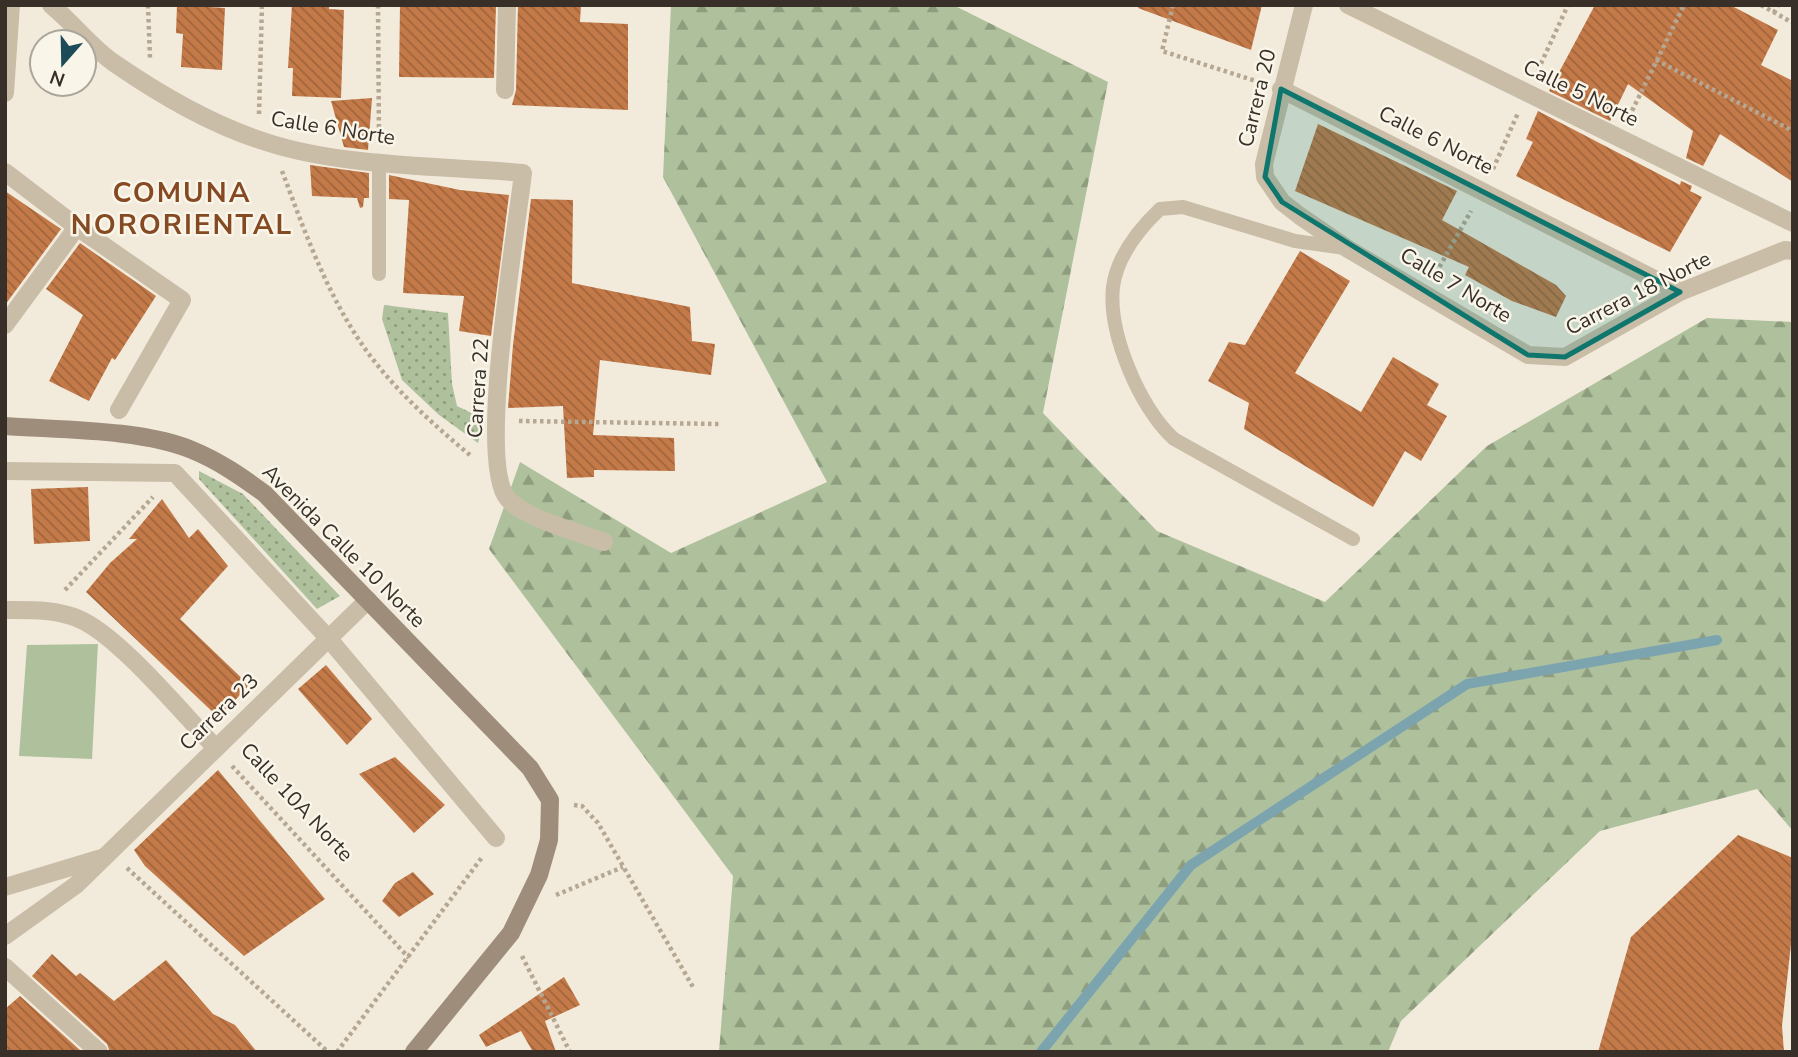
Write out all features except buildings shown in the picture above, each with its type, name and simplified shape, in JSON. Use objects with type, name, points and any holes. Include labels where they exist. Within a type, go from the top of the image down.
[{"type":"street","points":[[5,93],[11,5]]},
{"type":"street","name":"Calle 6 Norte","points":[[51,5],[110,61],[204,118],[265,142],[379,161],[523,173]]},
{"type":"street","points":[[505,90],[507,5]]},
{"type":"street","name":"Carrera 20","points":[[1304,5],[1281,89],[1264,164],[1265,177],[1282,202],[1348,249]]},
{"type":"street","name":"Calle 5 Norte","points":[[1348,5],[1793,223]]},
{"type":"street","name":"Calle 6 Norte","points":[[1281,89],[1483,189],[1680,292]]},
{"type":"street","points":[[5,172],[77,227],[182,300],[119,410]]},
{"type":"street","name":"Carrera 22","points":[[499,480],[494,421],[523,173]]},
{"type":"street","points":[[5,325],[77,227]]},
{"type":"street","name":"Calle 7 Norte","points":[[1348,249],[1528,355],[1543,356]]},
{"type":"street","name":"Carrera 18 Norte","points":[[1543,356],[1565,357],[1680,292],[1768,257],[1793,251]]},
{"type":"street","name":"Avenida Calle 10 Norte","points":[[5,426],[106,433],[190,449],[231,469],[265,494],[530,768],[550,800]]},
{"type":"street","points":[[5,471],[176,473],[329,639],[496,838]]},
{"type":"street","points":[[499,480],[506,498],[523,510],[604,542]]},
{"type":"street","name":"Carrera 23","points":[[105,854],[368,600]]},
{"type":"street","name":"Calle 10A Norte","points":[[5,610],[46,611],[77,618],[102,631],[215,747]]},
{"type":"street","points":[[414,1052],[511,933],[524,909],[539,875],[549,840],[550,800]]},
{"type":"street","points":[[5,887],[105,854]]},
{"type":"street","points":[[5,936],[76,885],[105,854]]},
{"type":"street","points":[[5,967],[99,1052]]},
{"type":"lane","points":[[379,161],[379,274]]},
{"type":"lane","points":[[1348,249],[1295,241],[1183,207],[1160,209],[1132,240],[1113,284],[1113,313],[1129,367],[1158,425],[1174,439],[1353,539]]},
{"type":"path","points":[[148,5],[151,87]]},
{"type":"path","points":[[262,5],[265,142],[327,281],[357,337],[402,393],[436,427],[499,480]]},
{"type":"path","points":[[378,5],[379,161]]},
{"type":"path","points":[[1173,5],[1161,51],[1281,89]]},
{"type":"path","points":[[1425,292],[1483,189],[1568,5]]},
{"type":"path","points":[[1619,138],[1684,5]]},
{"type":"path","points":[[1761,5],[1793,23]]},
{"type":"path","points":[[1774,13],[1778,5]]},
{"type":"path","points":[[1656,60],[1793,131]]},
{"type":"path","points":[[494,421],[719,424]]},
{"type":"path","points":[[46,611],[176,473]]},
{"type":"path","name":"Calle 10A Norte","points":[[215,747],[409,958]]},
{"type":"path","points":[[550,800],[582,806],[598,823],[693,987]]},
{"type":"path","points":[[337,1052],[496,838]]},
{"type":"path","points":[[105,854],[328,1052]]},
{"type":"path","points":[[524,909],[623,867]]},
{"type":"path","points":[[511,933],[570,1052]]},
{"type":"highlighted area","points":[[1281,89],[1680,292],[1565,357],[1528,355],[1300,216],[1282,202],[1265,177]]},
{"type":"green space","points":[[671,5],[953,5],[1108,82],[1043,413],[1157,531],[1325,602],[1487,446],[1707,318],[1793,322],[1793,831],[1757,789],[1600,831],[1401,1021],[1388,1052],[719,1052],[733,876],[489,549],[520,462],[671,553],[827,482],[663,177]]},
{"type":"green space","points":[[384,305],[448,313],[452,384],[457,406],[484,419],[478,443],[439,415],[402,380],[382,319]]},
{"type":"green space","points":[[199,471],[243,494],[340,596],[317,609],[199,479]]},
{"type":"green space","points":[[98,644],[92,759],[19,756],[27,645]]},
{"type":"waterway","points":[[1041,1052],[1191,865],[1467,684],[1717,640]]},
{"type":"district","name":"COMUNA NORORIENTAL","points":[[182,208]]}]
